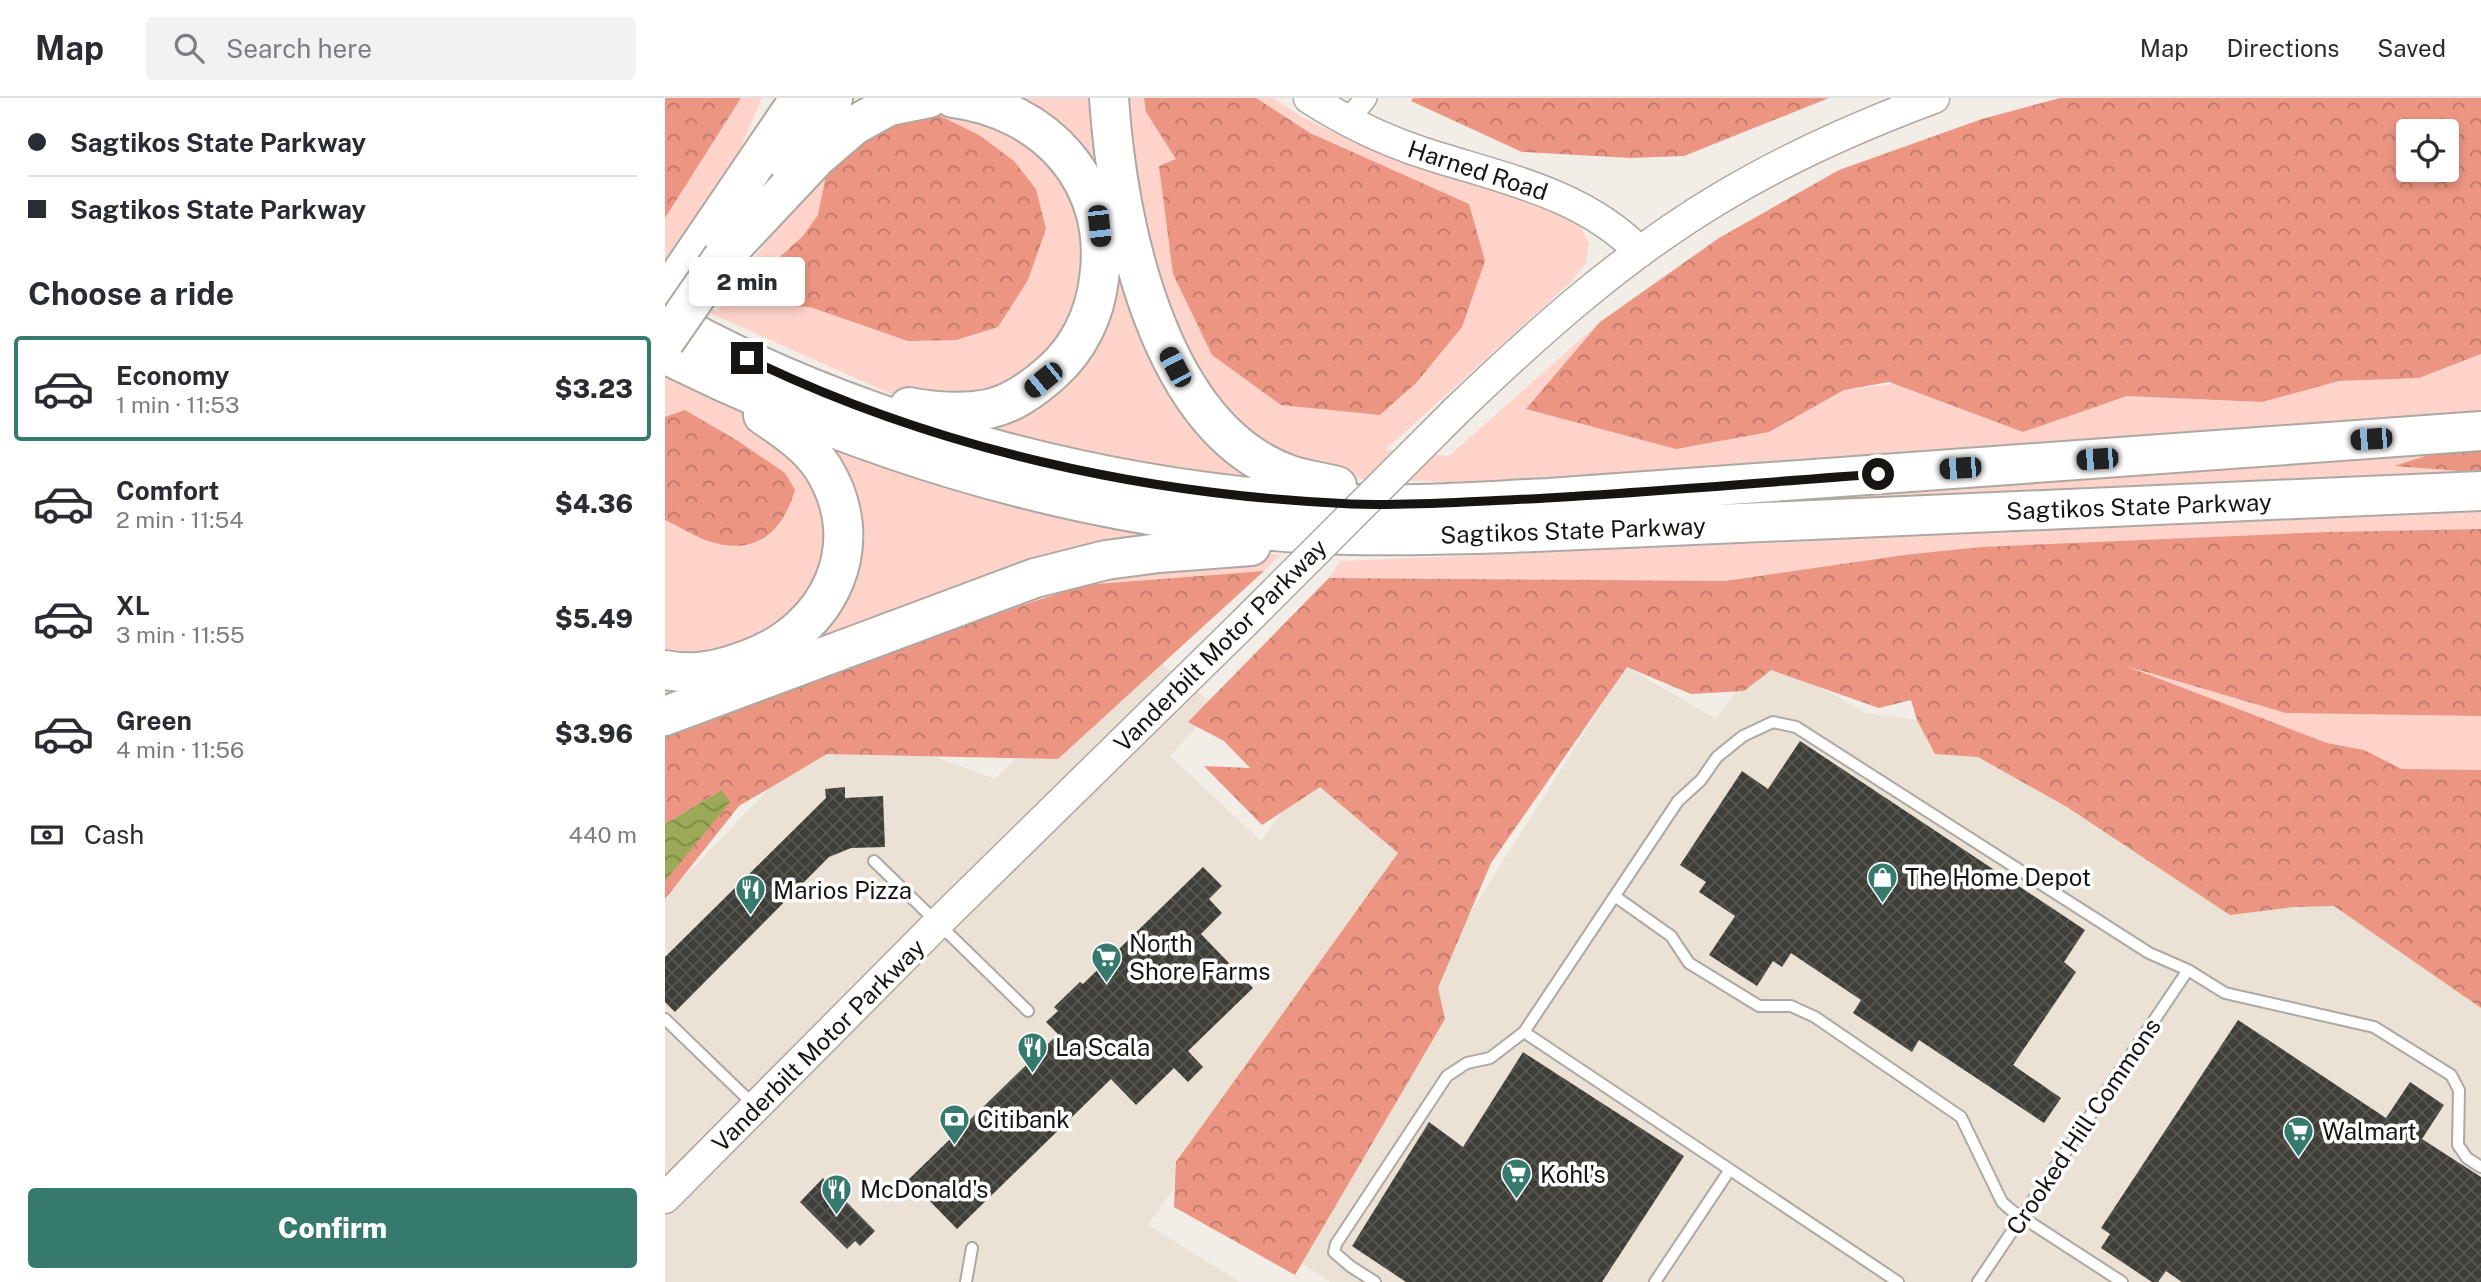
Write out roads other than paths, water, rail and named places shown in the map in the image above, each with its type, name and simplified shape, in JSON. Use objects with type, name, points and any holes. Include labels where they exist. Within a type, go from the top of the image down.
[{"type":"highway","points":[[665,670],[686,673],[715,671],[757,656],[785,642],[808,623],[826,597],[842,550],[841,521],[836,498],[828,477],[813,455],[785,430],[673,354],[743,158],[763,122],[772,98]]},
{"type":"highway","points":[[712,251],[800,98]]},
{"type":"highway","points":[[712,251],[833,98]]},
{"type":"highway","points":[[665,297],[712,251],[853,126],[889,106],[929,98]]},
{"type":"highway","points":[[768,368],[904,406],[934,411],[969,411],[990,408],[1027,393],[1059,365],[1073,348],[1092,310],[1101,268],[1099,226],[1089,194],[1076,170],[1058,146],[1028,122],[992,105],[953,98]]},
{"type":"highway","points":[[1109,98],[1117,174],[1144,288],[1164,346],[1196,403],[1238,444],[1289,475],[1418,505]]},
{"type":"highway","name":"Sagtikos State Parkway","points":[[665,318],[768,368],[917,426],[1011,453],[1104,475],[1243,497],[1354,504],[1418,505],[1549,498],[2481,431]]},
{"type":"highway","name":"Sagtikos State Parkway","points":[[673,354],[807,419],[928,463],[1052,496],[1114,509],[1298,533],[1370,536],[1510,533],[2481,491]]},
{"type":"highway","points":[[665,716],[1009,586],[1081,565],[1159,553],[1232,547],[1418,550],[1510,533]]},
{"type":"main road","name":"Harned Road","points":[[1309,98],[1357,109],[1422,152],[1561,197],[1603,221],[1640,252]]},
{"type":"main road","name":"Vanderbilt Motor Parkway","points":[[665,1198],[939,923],[1534,338],[1640,252],[1719,199],[1782,163],[1874,121],[1934,98]]},
{"type":"lane","points":[[1375,1282],[1334,1252],[1336,1244],[1447,1076],[1467,1063],[1490,1058],[1524,1032],[1678,801],[1701,780],[1717,757],[1742,736],[1773,722],[1796,727],[2149,953],[2187,970],[2225,993],[2374,1027],[2451,1075],[2459,1090],[2458,1145],[2467,1158],[2481,1167]]},
{"type":"lane","points":[[874,861],[1028,1011]]},
{"type":"lane","points":[[1616,897],[1671,936],[1689,963],[1759,1006],[1791,1006],[1815,1017],[1961,1117],[2002,1202],[2122,1282]]},
{"type":"lane","name":"Crooked Hill Commons","points":[[1978,1282],[2187,970]]},
{"type":"lane","points":[[665,1019],[756,1107]]},
{"type":"lane","points":[[1524,1032],[1898,1282]]},
{"type":"lane","points":[[1655,1282],[1729,1171]]},
{"type":"lane","points":[[966,1282],[972,1248]]},
{"type":"water","points":[[722,790],[730,802],[665,881],[665,824]]},
{"type":"place","name":"The Home Depot","points":[[1882,904]]},
{"type":"place","name":"Marios Pizza","points":[[750,917]]},
{"type":"place","name":"North Shore Farms","points":[[1106,984]]},
{"type":"place","name":"La Scala","points":[[1032,1074]]},
{"type":"place","name":"Citibank","points":[[954,1146]]},
{"type":"place","name":"Walmart","points":[[2299,1158]]},
{"type":"place","name":"Kohl's","points":[[1517,1201]]},
{"type":"place","name":"McDonald's","points":[[837,1216]]}]
